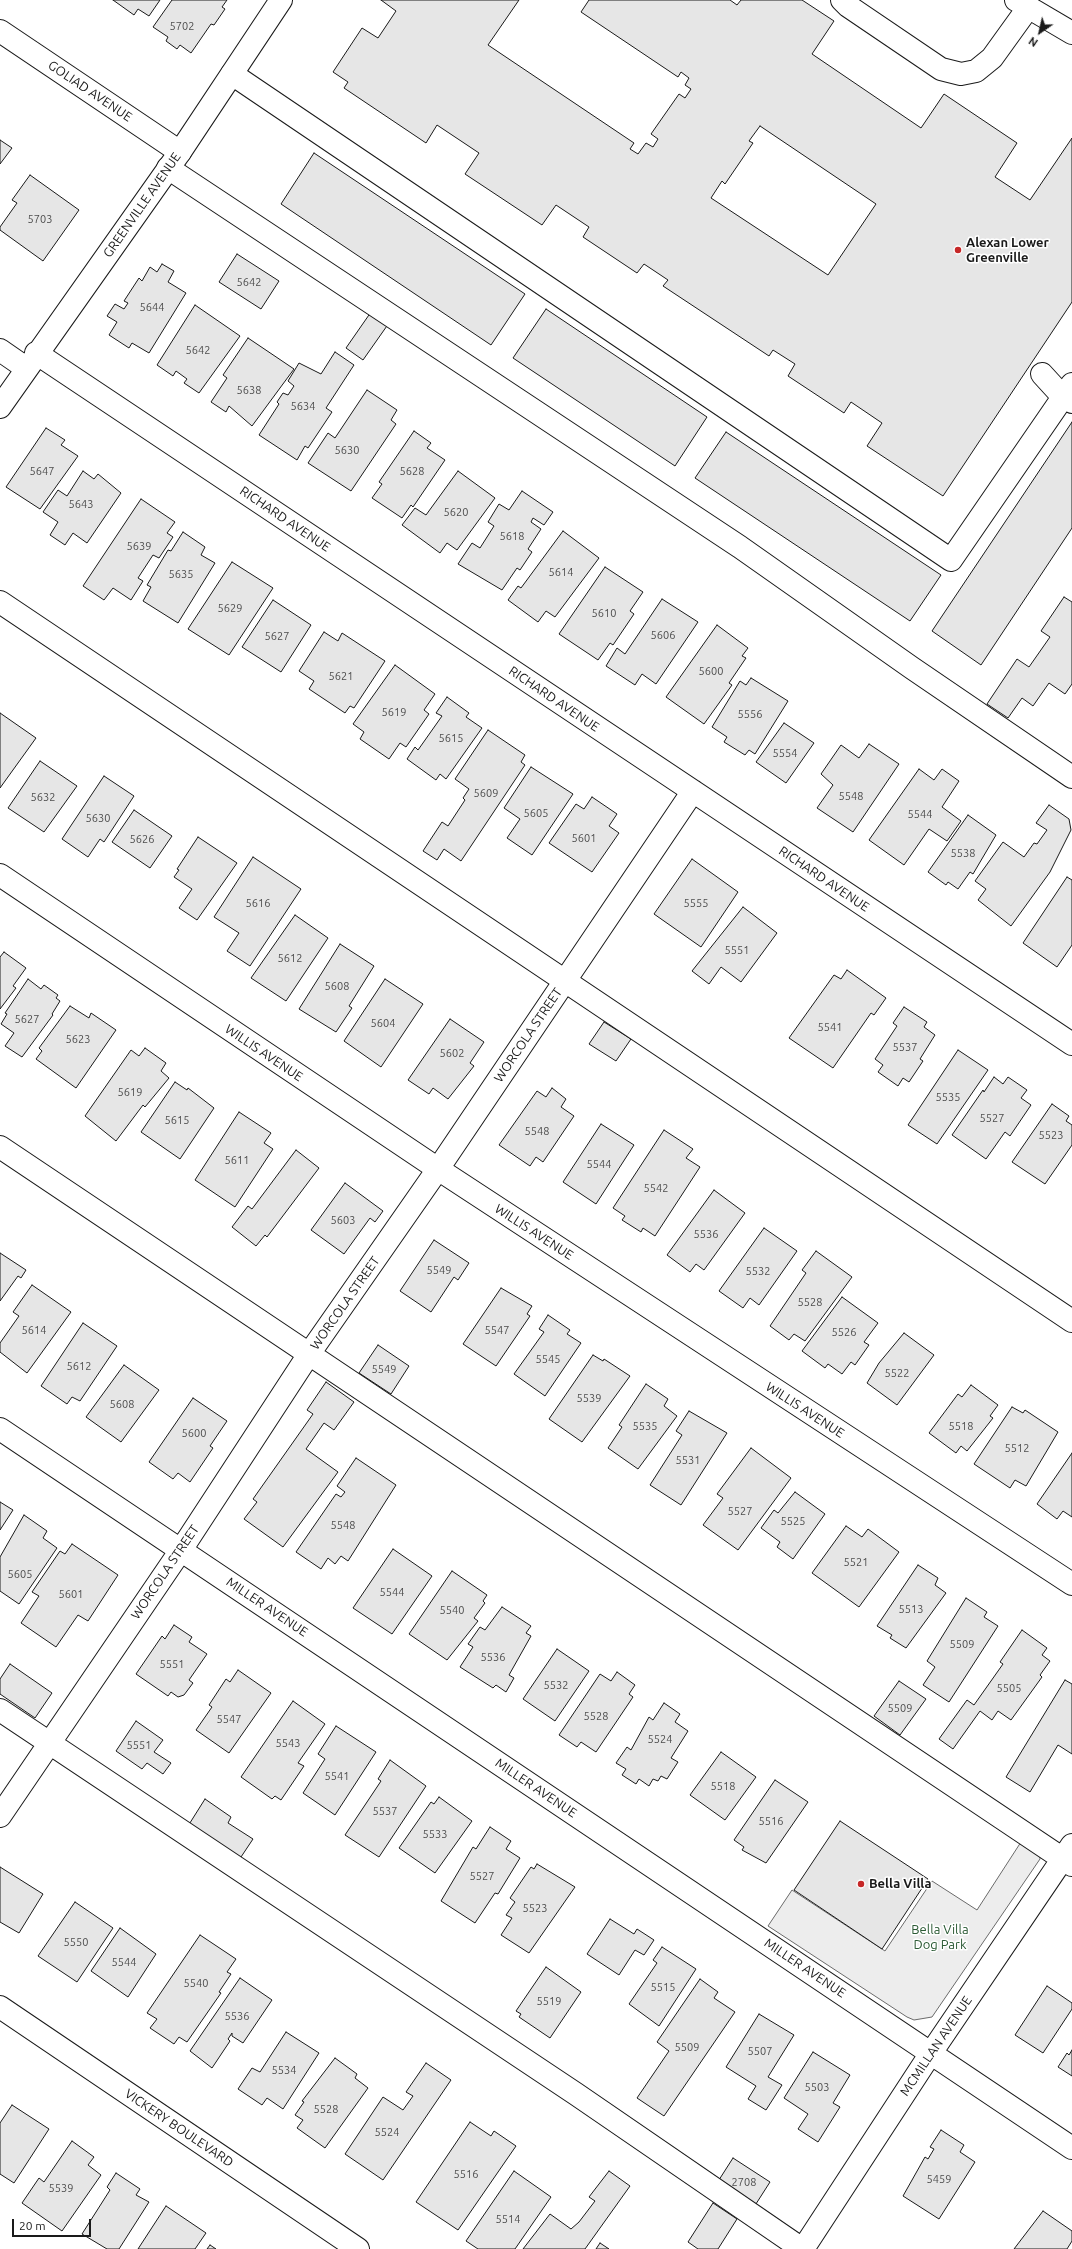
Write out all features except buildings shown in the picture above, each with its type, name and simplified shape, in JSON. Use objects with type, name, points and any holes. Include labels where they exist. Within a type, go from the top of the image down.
[{"type":"street","name":"GREENVILLE AVENUE","points":[[0,407],[174,160],[281,0]]},
{"type":"street","points":[[842,0],[848,6],[941,69],[961,74],[976,71],[992,58],[1035,6],[1072,33]]},
{"type":"street","name":"GOLIAD AVENUE","points":[[0,31],[174,160],[740,547],[912,668],[1072,776]]},
{"type":"street","points":[[232,74],[951,560],[1070,391]]},
{"type":"street","name":"RICHARD AVENUE","points":[[0,350],[31,361],[693,791],[1072,1044]]},
{"type":"street","points":[[0,602],[1072,1321]]},
{"type":"street","name":"WORCOLA STREET","points":[[0,1816],[181,1550],[309,1354],[438,1170],[564,980],[693,791]]},
{"type":"street","name":"WILLIS AVENUE","points":[[0,875],[438,1170],[1072,1584]]},
{"type":"street","points":[[0,1147],[309,1354],[1069,1856]]},
{"type":"street","name":"MILLER AVENUE","points":[[0,1428],[1072,2148]]},
{"type":"street","points":[[0,1710],[570,2090],[803,2249]]},
{"type":"street","name":"MCMILLAN AVENUE","points":[[803,2249],[931,2053],[1069,1856]]},
{"type":"street","name":"VICKERY BOULEVARD","points":[[0,2007],[358,2249]]},
{"type":"shaded area","name":"Bella Villa Dog Park","points":[[1021,1842],[1040,1854],[1040,1859],[932,2017],[914,2020],[907,2017],[768,1926],[792,1890],[885,1951],[932,1881],[977,1910]]},
{"type":"place","name":"Alexan Lower Greenville","points":[[958,250]]},
{"type":"place","name":"Bella Villa","points":[[861,1884]]}]
